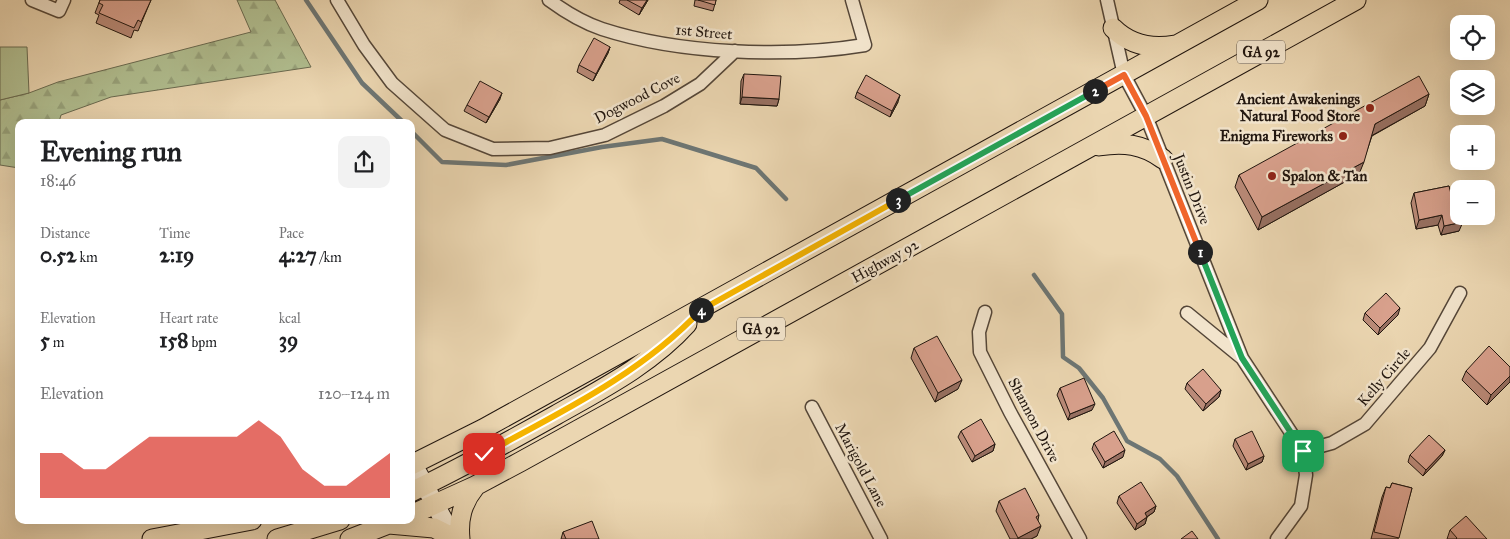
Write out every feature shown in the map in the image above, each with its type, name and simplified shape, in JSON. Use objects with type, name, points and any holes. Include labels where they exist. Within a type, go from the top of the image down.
[{"type":"main road","points":[[415,463],[483,429],[1258,0]]},
{"type":"main road","name":"Highway 92","points":[[415,513],[475,486],[1356,0]]},
{"type":"main road","points":[[1113,28],[1125,37],[1142,45],[1162,47],[1178,44]]},
{"type":"main road","points":[[1086,149],[1124,143],[1147,149],[1163,159]]},
{"type":"main road","points":[[418,488],[535,427],[621,377],[663,346],[702,308]]},
{"type":"main road","points":[[460,539],[460,514],[463,503],[475,486]]},
{"type":"main road","points":[[158,538],[231,524]]},
{"type":"main road","points":[[277,539],[327,524]]},
{"type":"main road","points":[[350,539],[389,524]]},
{"type":"main road","points":[[407,524],[434,528],[454,539]]},
{"type":"street","points":[[32,0],[59,11],[64,0]]},
{"type":"street","name":"Dogwood Cove","points":[[337,0],[364,45],[392,84],[445,130],[493,149],[550,148],[605,135],[664,106],[700,84],[736,51]]},
{"type":"street","name":"1st Street","points":[[549,0],[600,29],[672,47],[736,51],[832,50],[865,45],[852,0]]},
{"type":"street","name":"Justin Drive","points":[[1106,0],[1124,75],[1146,116],[1242,358],[1303,451],[1306,475],[1301,506],[1277,539]]},
{"type":"street","name":"Kelly Circle","points":[[1303,451],[1332,443],[1365,424],[1430,348],[1460,292]]},
{"type":"street","name":"Shannon Drive","points":[[985,312],[979,332],[980,352],[1010,412],[1080,539]]},
{"type":"street","name":"Justin Drive","points":[[1187,313],[1242,358]]},
{"type":"street","name":"Marigold Lane","points":[[812,407],[882,539]]},
{"type":"street","points":[[418,488],[435,505],[454,539]]},
{"type":"green space","points":[[237,0],[275,0],[311,67],[111,97],[61,115],[60,119],[15,119],[15,167],[0,165],[0,100],[29,93],[58,82],[251,32]]},
{"type":"green space","points":[[0,47],[27,47],[29,93],[0,100]]},
{"type":"building","points":[[100,0],[151,0],[141,22],[138,20],[134,28],[99,13],[103,5],[99,3]]},
{"type":"building","points":[[627,0],[647,0],[642,8]]},
{"type":"building","points":[[698,0],[716,0],[715,5]]},
{"type":"building","points":[[594,38],[610,47],[596,74],[579,65]]},
{"type":"building","points":[[744,74],[781,76],[779,99],[742,97]]},
{"type":"building","points":[[866,75],[900,95],[892,111],[857,92]]},
{"type":"building","points":[[1419,76],[1429,94],[1375,124],[1364,162],[1262,217],[1239,175]]},
{"type":"building","points":[[480,81],[502,93],[489,117],[467,105]]},
{"type":"building","points":[[1449,186],[1450,225],[1444,226],[1442,215],[1419,220],[1414,193]]},
{"type":"building","points":[[1386,293],[1400,308],[1380,328],[1365,313]]},
{"type":"building","points":[[937,336],[962,380],[938,393],[914,348]]},
{"type":"building","points":[[1489,346],[1510,367],[1510,376],[1491,395],[1466,371]]},
{"type":"building","points":[[1203,369],[1221,390],[1206,404],[1187,383]]},
{"type":"building","points":[[1084,378],[1095,404],[1070,414],[1060,388]]},
{"type":"building","points":[[981,419],[995,444],[975,456],[961,431]]},
{"type":"building","points":[[1114,431],[1125,450],[1105,462],[1094,443]]},
{"type":"building","points":[[1252,431],[1264,456],[1248,464],[1235,439]]},
{"type":"building","points":[[1429,435],[1445,450],[1426,470],[1410,455]]},
{"type":"building","points":[[1141,482],[1156,506],[1145,513],[1147,517],[1137,524],[1119,496]]},
{"type":"building","points":[[1392,483],[1412,488],[1399,538],[1374,532],[1386,487],[1390,488]]},
{"type":"building","points":[[1025,488],[1039,515],[1036,517],[1041,526],[1018,538],[999,501]]},
{"type":"building","points":[[1466,516],[1487,539],[1456,539],[1450,530]]},
{"type":"building","points":[[592,521],[599,539],[566,539],[563,532]]},
{"type":"building","points":[[1192,531],[1198,539],[1181,539]]},
{"type":"waterway","points":[[306,0],[362,83],[400,119]]},
{"type":"waterway","points":[[415,135],[442,162],[506,165],[602,147],[662,139],[756,168],[786,199]]},
{"type":"waterway","points":[[1034,275],[1062,314],[1063,357],[1079,368],[1103,398],[1127,441],[1160,459],[1177,476],[1218,539]]},
{"type":"place","name":"Ancient Awakenings Natural Food Store","points":[[1370,108]]},
{"type":"place","name":"Enigma Fireworks","points":[[1343,136]]},
{"type":"place","name":"Spalon & Tan","points":[[1272,176]]},
{"type":"route","points":[[484,454],[600,390],[641,364],[684,328],[702,308],[1124,75],[1146,116],[1242,358],[1303,451]]}]
